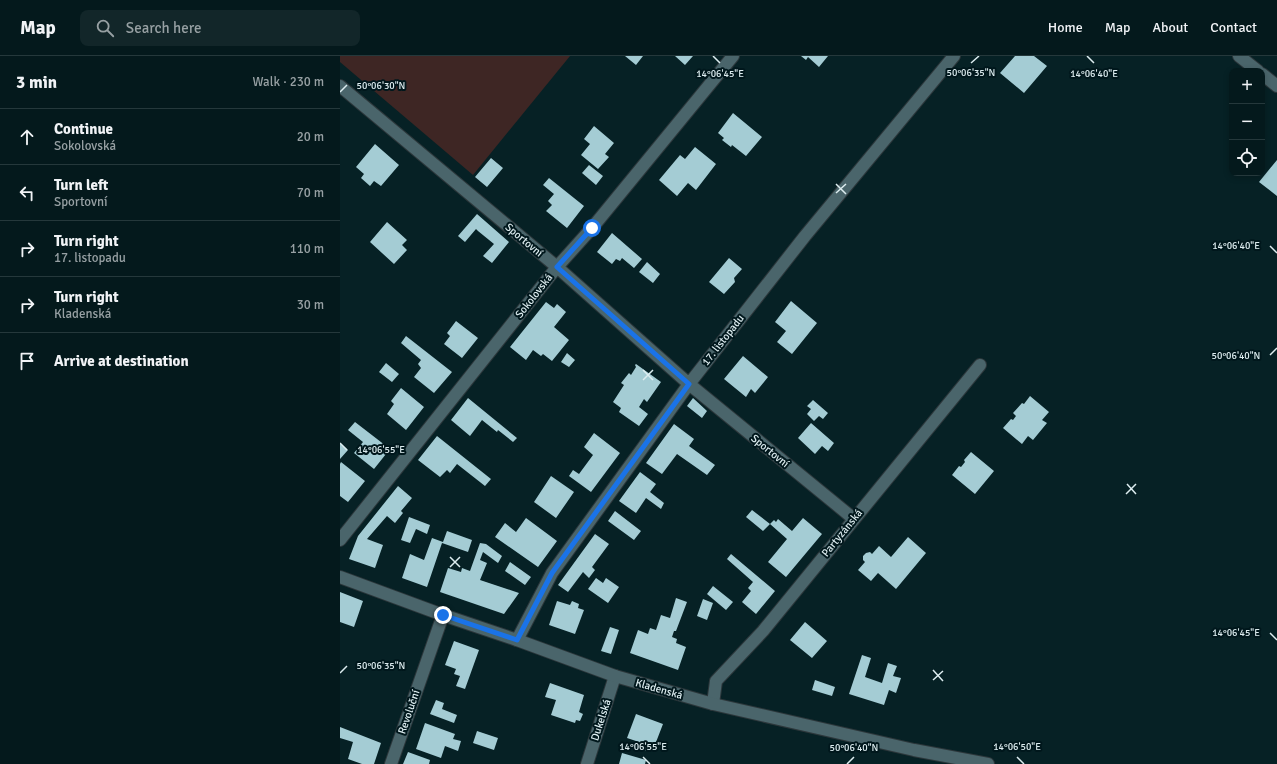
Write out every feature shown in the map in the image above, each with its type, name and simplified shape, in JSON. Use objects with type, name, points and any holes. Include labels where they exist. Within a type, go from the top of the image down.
[{"type":"street","name":"Sokolovská","points":[[340,540],[557,267],[592,228],[733,56]]},
{"type":"street","name":"17. listopadu","points":[[517,640],[552,573],[689,384],[804,236],[954,56]]},
{"type":"street","points":[[1239,56],[1254,68]]},
{"type":"street","points":[[1265,76],[1277,86]]},
{"type":"street","name":"Sportovní","points":[[340,86],[557,267],[689,384],[854,519]]},
{"type":"street","name":"Partyzánská","points":[[713,704],[716,681],[763,631],[980,365]]},
{"type":"street","name":"Kladenská","points":[[340,577],[615,676],[713,704],[914,750],[988,764]]},
{"type":"street","name":"Revoluční","points":[[391,764],[443,615]]},
{"type":"street","name":"Dukelská","points":[[587,764],[615,676]]},
{"type":"shaded area","points":[[340,56],[570,56],[473,175],[340,62]]},
{"type":"building","points":[[625,56],[643,56],[636,65]]},
{"type":"building","points":[[675,56],[693,56],[685,65]]},
{"type":"building","points":[[801,56],[828,56],[819,67],[808,57],[806,60]]},
{"type":"building","points":[[1015,56],[1034,56],[1047,66],[1024,93],[1000,73]]},
{"type":"building","points":[[733,113],[762,137],[746,156],[732,145],[731,147],[722,140],[724,138],[718,133]]},
{"type":"building","points":[[594,126],[614,143],[605,154],[609,157],[598,169],[581,155],[590,144],[584,139]]},
{"type":"building","points":[[375,144],[399,165],[381,186],[374,181],[370,186],[361,178],[364,174],[356,167]]},
{"type":"building","points":[[695,147],[716,164],[696,190],[688,183],[677,196],[659,180],[680,155],[685,159]]},
{"type":"building","points":[[491,158],[503,168],[487,187],[475,177]]},
{"type":"building","points":[[1277,160],[1277,196],[1259,182]]},
{"type":"building","points":[[589,165],[603,176],[596,185],[582,173]]},
{"type":"building","points":[[549,178],[584,206],[567,228],[546,211],[552,205],[548,201],[554,194],[543,185]]},
{"type":"building","points":[[477,214],[509,242],[492,263],[483,256],[494,244],[476,229],[465,242],[458,236]]},
{"type":"building","points":[[387,222],[407,240],[402,245],[407,250],[394,264],[370,242]]},
{"type":"building","points":[[612,233],[642,259],[634,268],[622,258],[620,261],[616,259],[612,264],[597,252]]},
{"type":"building","points":[[729,258],[742,269],[734,278],[735,282],[724,294],[709,282]]},
{"type":"building","points":[[647,262],[660,274],[653,283],[639,272]]},
{"type":"building","points":[[791,301],[817,323],[792,354],[777,342],[786,331],[775,322]]},
{"type":"building","points":[[546,302],[554,308],[557,304],[566,312],[554,327],[569,340],[552,361],[543,354],[541,356],[533,350],[526,360],[510,347]]},
{"type":"building","points":[[456,321],[478,338],[462,358],[444,344],[450,336],[447,333]]},
{"type":"building","points":[[406,336],[452,372],[434,393],[414,377],[421,368],[418,364],[421,360],[401,343]]},
{"type":"building","points":[[567,353],[575,360],[569,367],[561,362]]},
{"type":"building","points":[[743,356],[768,377],[755,393],[751,389],[746,397],[724,379]]},
{"type":"building","points":[[386,363],[399,374],[392,382],[379,372]]},
{"type":"building","points":[[636,364],[661,382],[647,402],[644,399],[639,407],[648,414],[639,426],[619,412],[621,408],[613,402],[624,385],[621,383],[629,373],[631,375],[636,367]]},
{"type":"building","points":[[401,388],[424,407],[406,430],[387,414],[394,404],[391,401]]},
{"type":"building","points":[[1030,396],[1049,412],[1042,420],[1047,423],[1033,440],[1028,436],[1022,444],[1003,428],[1011,419],[1013,420],[1016,416],[1013,413],[1022,403],[1024,404]]},
{"type":"building","points":[[468,398],[517,438],[513,442],[482,420],[470,436],[451,420]]},
{"type":"building","points":[[693,398],[707,411],[702,418],[687,406]]},
{"type":"building","points":[[813,400],[828,413],[823,419],[819,416],[814,421],[807,414],[811,409],[807,406]]},
{"type":"building","points":[[355,422],[390,449],[374,469],[354,453],[363,442],[348,430]]},
{"type":"building","points":[[811,423],[834,443],[828,451],[822,446],[815,454],[798,438]]},
{"type":"building","points":[[674,424],[694,439],[689,446],[715,465],[707,475],[677,454],[662,474],[646,463]]},
{"type":"building","points":[[594,433],[620,453],[591,492],[569,476],[573,470],[579,474],[593,455],[584,447]]},
{"type":"building","points":[[437,436],[491,479],[485,486],[457,464],[450,473],[447,470],[440,477],[418,460]]},
{"type":"building","points":[[340,443],[348,450],[340,459]]},
{"type":"building","points":[[971,452],[994,471],[975,494],[952,475],[959,466],[961,467],[965,462],[964,460]]},
{"type":"building","points":[[341,462],[365,481],[348,502],[340,496]]},
{"type":"building","points":[[640,472],[656,484],[650,492],[664,503],[661,509],[646,498],[636,513],[619,501]]},
{"type":"building","points":[[551,476],[574,492],[556,518],[534,502]]},
{"type":"building","points":[[398,486],[412,498],[401,511],[403,513],[395,523],[387,516],[367,539],[383,545],[375,568],[349,559],[358,536]]},
{"type":"building","points":[[752,510],[770,524],[763,531],[746,517]]},
{"type":"building","points":[[615,511],[641,531],[634,540],[608,521]]},
{"type":"building","points":[[409,517],[430,525],[427,534],[416,529],[410,543],[401,540]]},
{"type":"building","points":[[526,518],[557,541],[538,567],[495,537],[505,523],[516,532]]},
{"type":"building","points":[[803,518],[822,534],[786,577],[768,562],[787,539],[770,524],[774,520],[776,522],[778,519],[792,531]]},
{"type":"building","points":[[447,531],[472,540],[468,552],[442,543],[427,587],[402,578],[410,554],[424,560],[432,538],[443,542]]},
{"type":"building","points":[[595,534],[609,544],[592,567],[595,570],[589,578],[583,572],[568,592],[558,585]]},
{"type":"building","points":[[908,537],[926,553],[896,589],[878,573],[871,581],[858,570],[865,562],[863,560],[863,556],[866,553],[870,552],[872,554],[879,546],[891,557]]},
{"type":"building","points":[[480,543],[486,544],[502,556],[498,563],[483,552],[480,560],[487,563],[480,580],[519,593],[504,614],[440,592],[448,568],[461,572],[462,568],[470,571]]},
{"type":"building","points":[[731,554],[775,591],[756,614],[742,602],[751,591],[748,588],[753,582],[727,559]]},
{"type":"building","points":[[510,562],[531,577],[525,585],[505,571]]},
{"type":"building","points":[[596,578],[603,583],[606,578],[619,587],[608,603],[588,589]]},
{"type":"building","points":[[713,586],[733,602],[726,610],[707,594]]},
{"type":"building","points":[[340,592],[363,601],[354,627],[340,622]]},
{"type":"building","points":[[676,598],[687,602],[676,631],[674,631],[672,637],[677,639],[676,643],[686,647],[678,670],[630,653],[638,630],[648,634],[650,628],[656,630],[661,615],[670,618]]},
{"type":"building","points":[[703,599],[713,603],[707,620],[697,616]]},
{"type":"building","points":[[557,601],[570,605],[572,601],[579,604],[578,608],[584,610],[575,634],[549,625]]},
{"type":"building","points":[[805,622],[827,641],[812,658],[790,640]]},
{"type":"building","points":[[610,627],[619,630],[611,654],[601,651]]},
{"type":"building","points":[[454,641],[479,650],[465,689],[456,686],[460,676],[454,674],[456,669],[445,665]]},
{"type":"building","points":[[862,655],[871,658],[865,677],[882,683],[888,663],[897,666],[893,676],[901,678],[896,693],[889,690],[884,705],[849,694]]},
{"type":"building","points":[[815,680],[835,687],[832,696],[812,690]]},
{"type":"building","points":[[550,683],[584,695],[579,712],[583,714],[580,721],[576,720],[575,723],[551,715],[556,700],[545,697]]},
{"type":"building","points":[[436,700],[444,703],[442,709],[457,715],[454,723],[430,714]]},
{"type":"building","points":[[636,714],[663,724],[653,750],[648,749],[647,751],[637,747],[639,742],[627,738]]},
{"type":"building","points":[[425,723],[455,734],[453,739],[461,741],[458,751],[445,746],[441,758],[416,749]]},
{"type":"building","points":[[340,727],[381,743],[374,764],[362,764],[348,759],[353,742],[340,738]]},
{"type":"building","points":[[477,731],[498,738],[494,750],[473,743]]},
{"type":"building","points":[[408,752],[430,760],[429,764],[403,764]]},
{"type":"building","points":[[622,753],[646,760],[645,764],[619,764]]},
{"type":"route","points":[[443,615],[517,640],[552,573],[689,384],[557,267],[592,228]]}]
